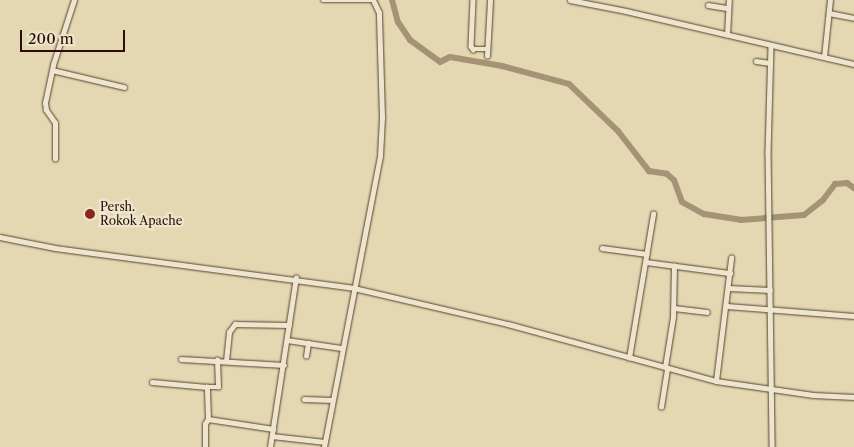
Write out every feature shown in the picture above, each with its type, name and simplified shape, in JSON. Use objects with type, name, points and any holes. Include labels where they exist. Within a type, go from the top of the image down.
[{"type":"street","points":[[55,159],[55,123],[44,105],[52,70],[74,0]]},
{"type":"street","points":[[272,436],[324,445],[354,288],[371,211],[381,149],[379,13],[372,0],[323,0]]},
{"type":"street","points":[[473,0],[471,48],[488,49]]},
{"type":"street","points":[[487,56],[490,0]]},
{"type":"street","points":[[570,0],[599,2],[771,46],[854,64]]},
{"type":"street","points":[[727,35],[729,0]]},
{"type":"street","points":[[824,57],[830,0]]},
{"type":"street","points":[[708,5],[728,8]]},
{"type":"street","points":[[829,13],[854,18]]},
{"type":"street","points":[[771,46],[769,223],[772,447]]},
{"type":"street","points":[[756,61],[770,63]]},
{"type":"street","points":[[52,70],[124,87]]},
{"type":"street","points":[[629,358],[653,214]]},
{"type":"street","points":[[0,237],[56,248],[182,266],[296,278],[354,288],[517,326],[716,381],[772,390],[854,397]]},
{"type":"street","points":[[602,248],[647,254]]},
{"type":"street","points":[[716,381],[727,306],[731,258]]},
{"type":"street","points":[[646,262],[730,273]]},
{"type":"street","points":[[661,407],[674,308],[674,266]]},
{"type":"street","points":[[270,447],[296,278]]},
{"type":"street","points":[[728,288],[770,290]]},
{"type":"street","points":[[727,306],[854,316]]},
{"type":"street","points":[[674,308],[707,312]]},
{"type":"street","points":[[226,361],[229,332],[235,324],[289,325]]},
{"type":"street","points":[[287,340],[342,348]]},
{"type":"street","points":[[306,356],[308,343]]},
{"type":"street","points":[[181,359],[284,365]]},
{"type":"street","points":[[152,382],[218,387],[217,360]]},
{"type":"street","points":[[205,447],[205,424],[208,418],[207,387]]},
{"type":"street","points":[[304,399],[332,400]]},
{"type":"street","points":[[208,418],[273,428]]},
{"type":"waterway","points":[[392,0],[398,22],[410,40],[440,62],[450,57],[502,66],[569,84],[618,131],[649,171],[667,174],[674,180],[682,202],[704,214],[741,220],[804,215],[823,200],[835,184],[847,183],[854,188]]},
{"type":"place","name":"Persh. Rokok Apache","points":[[90,214]]}]
